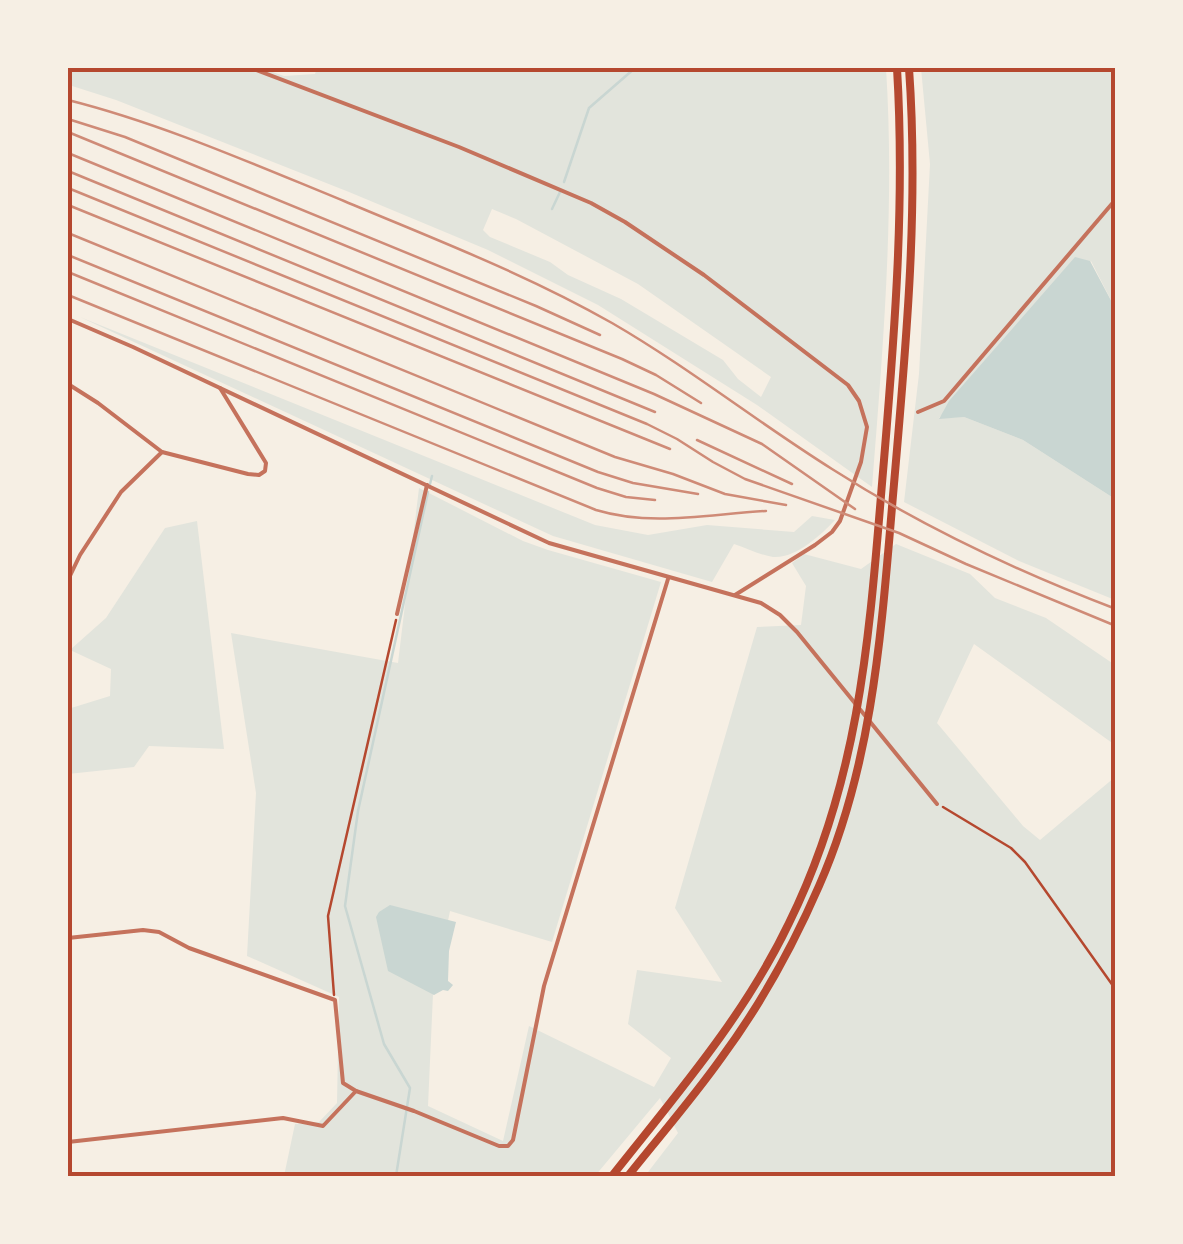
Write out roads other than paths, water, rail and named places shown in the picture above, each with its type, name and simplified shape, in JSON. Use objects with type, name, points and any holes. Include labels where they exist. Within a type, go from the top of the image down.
[{"type":"highway","points":[[612,1176],[712,1050],[770,963],[822,846],[852,741],[868,639],[898,284],[901,171],[896,68]]},
{"type":"highway","points":[[628,1176],[723,1056],[768,988],[820,884],[843,822],[863,746],[880,641],[910,284],[913,169],[909,68]]},
{"type":"street","points":[[252,68],[459,147],[590,203],[704,274],[848,385],[863,408],[867,427],[862,462],[840,521],[815,546],[735,594]]},
{"type":"street","points":[[918,412],[944,401],[1116,199]]},
{"type":"street","points":[[68,319],[549,543],[761,603],[780,615],[937,804]]},
{"type":"street","points":[[68,384],[162,452],[259,474],[265,471],[266,463],[220,388]]},
{"type":"street","points":[[68,580],[121,492],[162,452]]},
{"type":"street","points":[[397,614],[426,485]]},
{"type":"street","points":[[68,938],[143,930],[160,932],[188,948],[335,1000],[343,1084],[499,1146],[508,1146],[544,986],[668,579]]},
{"type":"street","points":[[68,1142],[283,1118],[322,1126],[356,1091]]},
{"type":"waterway","points":[[564,182],[589,108],[635,68]]},
{"type":"waterway","points":[[552,209],[560,192]]},
{"type":"waterway","points":[[430,484],[432,476]]},
{"type":"waterway","points":[[396,1176],[410,1088],[384,1044],[345,906],[358,811],[428,492]]},
{"type":"railway","points":[[68,100],[242,159],[546,289],[640,340],[804,451],[900,510],[1006,563],[1116,609]]},
{"type":"railway","points":[[68,119],[125,137],[600,335]]},
{"type":"railway","points":[[68,132],[622,359],[701,403]]},
{"type":"railway","points":[[68,153],[654,394],[762,444],[855,509]]},
{"type":"railway","points":[[68,171],[655,412]]},
{"type":"railway","points":[[68,188],[647,424],[745,479],[899,533],[1116,626]]},
{"type":"railway","points":[[68,205],[670,449]]},
{"type":"railway","points":[[68,233],[615,457],[725,494],[786,505]]},
{"type":"railway","points":[[68,255],[598,472],[633,483],[698,494]]},
{"type":"railway","points":[[68,272],[597,488],[655,500]]},
{"type":"railway","points":[[68,295],[596,510],[659,519],[766,511]]},
{"type":"railway","points":[[697,440],[792,484]]}]
